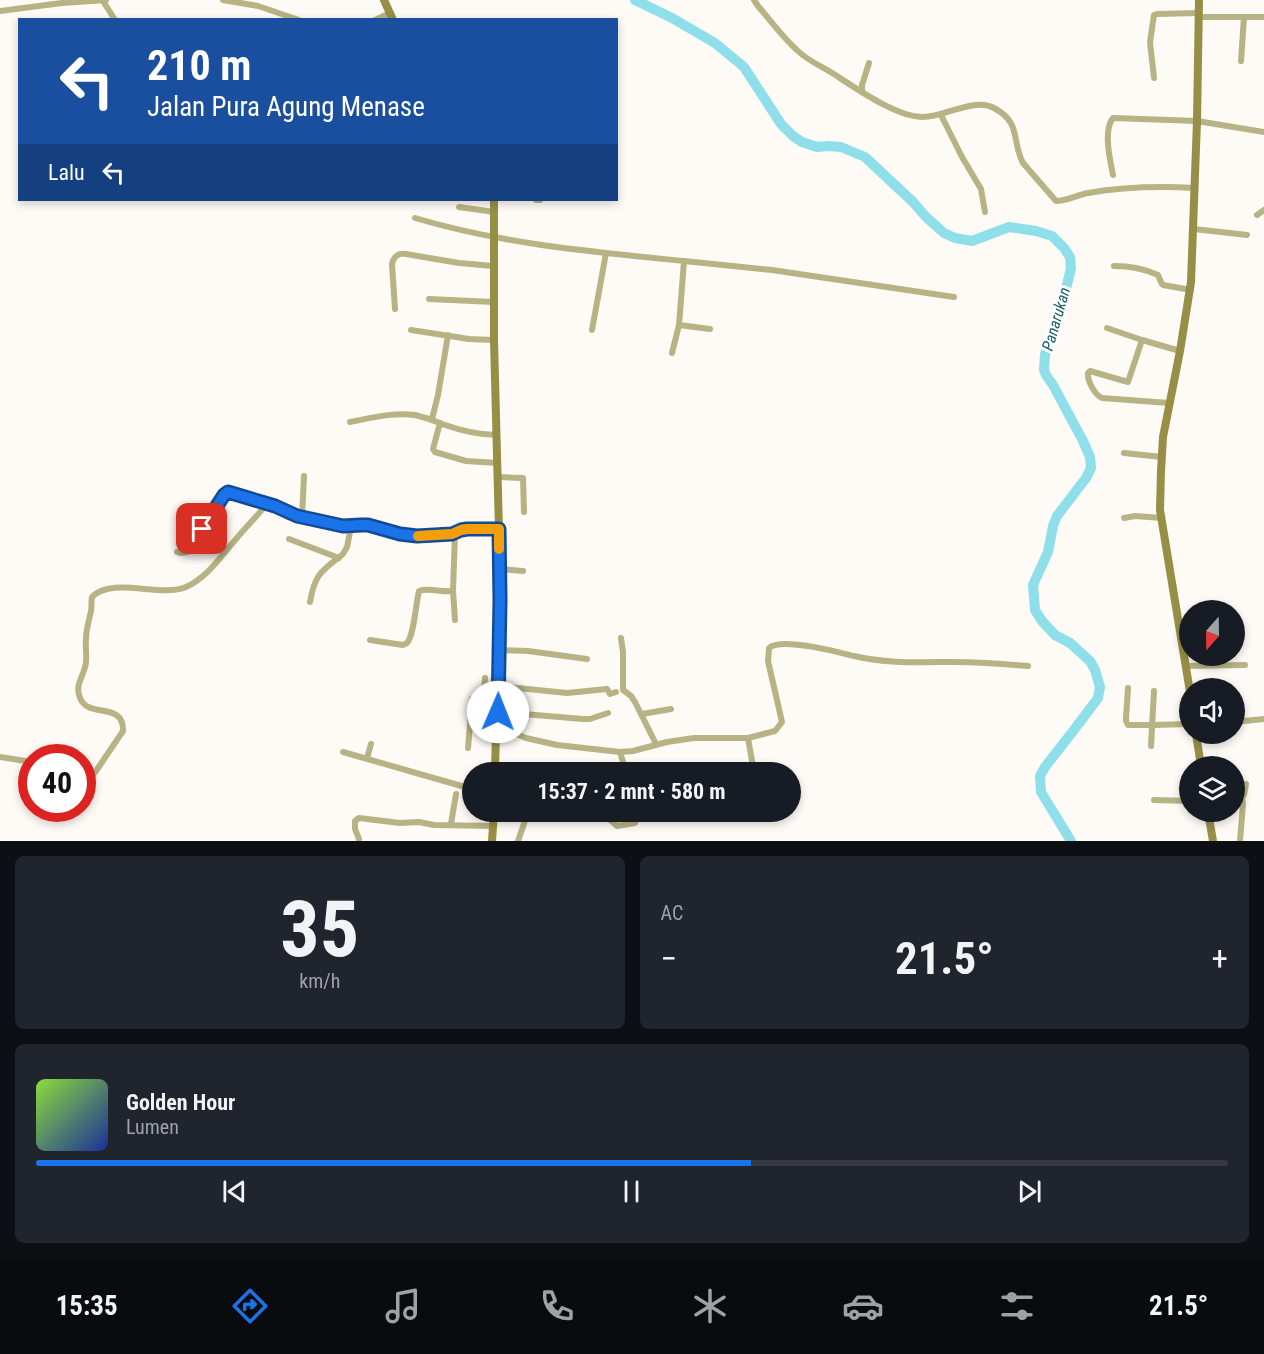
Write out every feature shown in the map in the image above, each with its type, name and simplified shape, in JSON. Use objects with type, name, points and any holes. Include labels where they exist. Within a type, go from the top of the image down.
[{"type":"street","points":[[223,0],[258,6],[293,18]]},
{"type":"street","points":[[384,0],[392,16]]},
{"type":"street","points":[[754,0],[801,54],[893,109],[924,117],[941,115],[968,106],[990,106],[1000,111],[1013,126],[1023,163],[1057,201],[1087,193],[1127,188],[1172,186],[1195,188]]},
{"type":"street","points":[[1179,627],[1160,500],[1163,437],[1191,290],[1199,0]]},
{"type":"street","points":[[0,11],[62,3],[105,1],[114,18]]},
{"type":"street","points":[[1155,78],[1150,42],[1154,15],[1264,17]]},
{"type":"street","points":[[1241,61],[1244,17]]},
{"type":"street","points":[[862,92],[868,63]]},
{"type":"street","points":[[941,115],[981,189],[985,212]]},
{"type":"street","points":[[1113,175],[1108,152],[1108,133],[1112,119],[1197,121],[1264,132]]},
{"type":"street","points":[[494,201],[494,340],[500,569],[495,762]]},
{"type":"street","points":[[459,207],[494,212]]},
{"type":"street","points":[[1257,216],[1264,210]]},
{"type":"street","points":[[415,218],[461,231],[606,253],[772,270],[954,297]]},
{"type":"street","points":[[1194,229],[1247,235]]},
{"type":"street","points":[[592,330],[606,253]]},
{"type":"street","points":[[395,309],[392,264],[398,255],[406,254],[493,266]]},
{"type":"street","points":[[672,353],[679,326],[684,261]]},
{"type":"street","points":[[1114,266],[1153,273],[1158,275],[1164,285],[1191,290]]},
{"type":"street","points":[[429,299],[494,302]]},
{"type":"street","points":[[679,326],[710,329]]},
{"type":"street","points":[[1107,328],[1180,351]]},
{"type":"street","points":[[411,330],[494,340]]},
{"type":"street","points":[[432,419],[448,335]]},
{"type":"street","points":[[1142,340],[1128,382],[1090,371],[1087,378],[1097,396],[1102,398],[1169,403]]},
{"type":"street","points":[[350,422],[399,415],[418,416],[479,434],[496,435]]},
{"type":"street","points":[[441,423],[435,452],[466,461],[497,463]]},
{"type":"street","points":[[1124,453],[1162,457]]},
{"type":"street","points":[[302,516],[304,476]]},
{"type":"street","points":[[498,477],[524,478],[524,512]]},
{"type":"street","points":[[177,552],[187,552],[226,493],[235,493],[302,516],[343,526],[368,525],[409,535],[443,535],[467,529],[499,529]]},
{"type":"street","points":[[96,771],[123,730],[124,723],[120,717],[84,706],[78,691],[86,663],[87,625],[92,608],[92,597],[108,588],[177,590],[187,587],[222,557],[267,504]]},
{"type":"street","points":[[1124,518],[1135,516],[1162,518]]},
{"type":"street","points":[[310,602],[313,586],[319,574],[343,554],[351,526]]},
{"type":"street","points":[[455,533],[453,591],[455,620]]},
{"type":"street","points":[[289,539],[339,558]]},
{"type":"street","points":[[500,569],[523,571]]},
{"type":"street","points":[[370,640],[406,644],[412,629],[419,591],[453,591]]},
{"type":"street","points":[[621,639],[623,690],[631,696],[656,744]]},
{"type":"street","points":[[497,729],[557,745],[620,753],[694,738],[748,738],[776,731],[782,722],[781,713],[768,661],[769,648],[775,645],[814,647],[887,662],[956,662],[1028,666]]},
{"type":"street","points":[[498,650],[528,651],[587,659]]},
{"type":"street","points":[[1185,666],[1187,678]]},
{"type":"street","points":[[483,701],[485,678]]},
{"type":"street","points":[[498,686],[556,692],[588,692],[606,689],[609,694],[616,692]]},
{"type":"street","points":[[1128,688],[1126,723],[1129,725],[1179,724]]},
{"type":"street","points":[[1151,746],[1154,691]]},
{"type":"street","points":[[468,748],[472,699],[498,707],[583,719],[609,713]]},
{"type":"street","points":[[642,714],[671,709]]},
{"type":"street","points":[[1245,721],[1264,719]]},
{"type":"street","points":[[748,738],[752,762]]},
{"type":"street","points":[[367,758],[371,744]]},
{"type":"street","points":[[343,752],[462,786]]},
{"type":"street","points":[[620,753],[623,762]]},
{"type":"street","points":[[0,757],[18,760]]},
{"type":"street","points":[[1245,794],[1246,784]]},
{"type":"street","points":[[451,824],[456,794]]},
{"type":"street","points":[[1154,800],[1179,801]]},
{"type":"street","points":[[358,839],[355,821],[359,818],[400,823],[493,826]]},
{"type":"street","points":[[492,841],[493,822]]},
{"type":"street","points":[[518,841],[525,822]]},
{"type":"street","points":[[613,822],[617,826],[636,822]]},
{"type":"street","points":[[1210,822],[1213,841]]},
{"type":"street","points":[[1240,841],[1242,822]]},
{"type":"waterway","name":"Panarukan","points":[[635,0],[715,43],[744,67],[781,124],[793,136],[817,147],[841,147],[865,157],[944,233],[972,241],[1009,227],[1036,231],[1052,236],[1070,257],[1071,268],[1060,314],[1045,354],[1044,370],[1083,441],[1090,457],[1091,468],[1057,516],[1048,552],[1033,585],[1035,610],[1042,621],[1055,635],[1070,643],[1090,661],[1100,687],[1098,698],[1040,776],[1041,792],[1071,841]]},
{"type":"slow traffic","points":[[418,536],[452,534],[467,529],[499,529],[499,549]]},
{"type":"route","points":[[202,529],[228,492],[275,506],[297,516],[343,526],[368,525],[400,534],[443,535],[467,529],[499,529],[498,712]]}]
